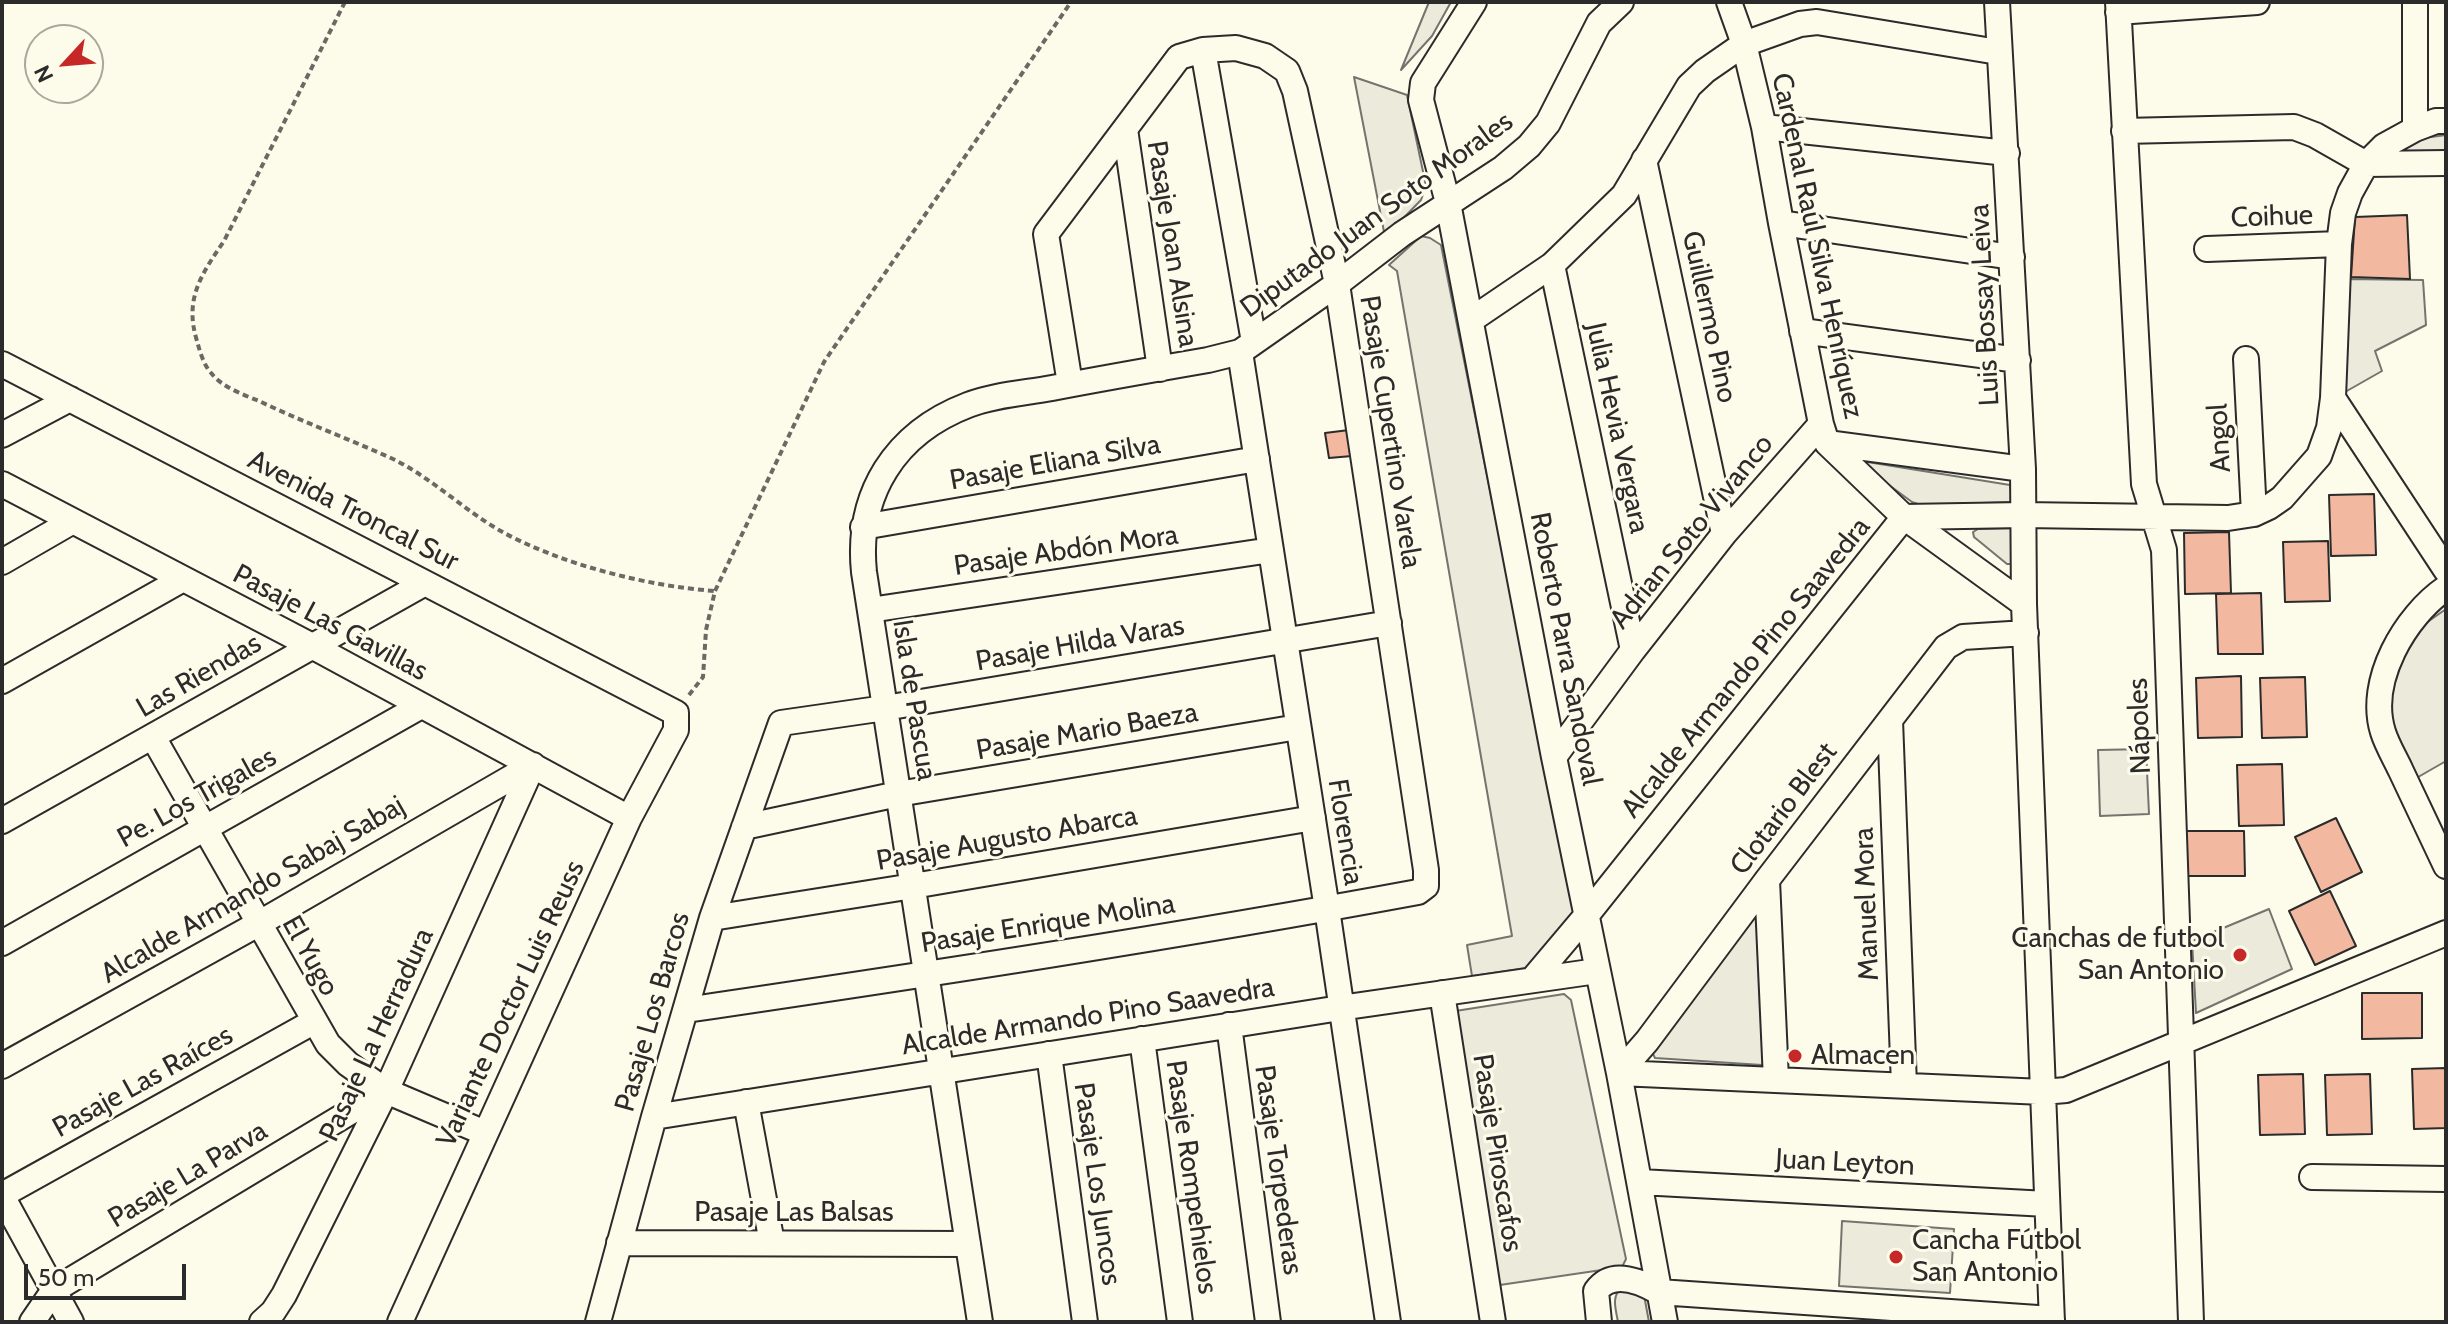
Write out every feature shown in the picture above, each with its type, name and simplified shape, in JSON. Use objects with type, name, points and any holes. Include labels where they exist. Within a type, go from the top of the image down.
[{"type":"street","name":"Roberto Parra Sandoval","points":[[1474,2],[1421,91],[1448,203],[1665,1322]]},
{"type":"street","name":"Diputado Juan Soto Morales","points":[[1247,347],[1448,203],[1503,168],[1529,146],[1548,123],[1599,23],[1621,2]]},
{"type":"street","name":"Cardenal Raúl Silva Henríquez","points":[[1729,2],[1744,44],[1764,127],[1824,434],[1904,517],[2024,604]]},
{"type":"street","name":"Luis Bossay Leiva","points":[[1997,2],[2023,469],[2024,604]]},
{"type":"street","points":[[2257,2],[2118,7],[2124,131],[2294,127],[2315,135],[2366,164],[2446,163]]},
{"type":"street","points":[[2415,2],[2415,129]]},
{"type":"street","points":[[1471,320],[1552,265],[1624,195],[1689,86],[1744,44],[1800,24],[1817,22],[1998,52]]},
{"type":"street","name":"Pasaje Cupertino Varela","points":[[1203,50],[1236,48],[1265,56],[1287,71],[1295,91],[1337,284],[1426,870],[1426,886],[1418,892]]},
{"type":"street","points":[[1070,384],[1046,234],[1179,57],[1203,50]]},
{"type":"street","name":"Florencia","points":[[1203,50],[1247,347],[1257,459],[1388,1322]]},
{"type":"street","points":[[2366,164],[2384,146],[2415,129],[2436,121],[2446,121]]},
{"type":"street","points":[[1764,127],[2007,153]]},
{"type":"street","name":"Pasaje Joan Alsina","points":[[1125,129],[1160,369]]},
{"type":"street","name":"Nápoles","points":[[2124,131],[2144,484],[2164,550],[2191,1322]]},
{"type":"street","name":"Guillermo Pino","points":[[1644,160],[1724,534]]},
{"type":"street","name":"Alcalde Armando Pino Saavedra","points":[[1532,980],[1904,517],[2228,518],[2254,514],[2282,498],[2319,456],[2329,428],[2343,213],[2366,164]]},
{"type":"street","points":[[1781,223],[2012,257]]},
{"type":"street","name":"Coihue","points":[[2207,249],[2339,244]]},
{"type":"street","name":"Julia Hevia Vergara","points":[[1552,265],[1633,650]]},
{"type":"street","points":[[1802,331],[2018,360]]},
{"type":"street","name":"Isla de Pascua","points":[[980,1322],[870,610],[861,547],[863,527],[879,482],[891,460],[909,439],[931,422],[970,404],[1208,360],[1247,347]]},
{"type":"street","name":"Angol","points":[[2246,359],[2254,514]]},
{"type":"street","name":"Avenida Troncal Sur","points":[[2,364],[676,713]]},
{"type":"street","points":[[2333,398],[2446,570]]},
{"type":"street","points":[[2,435],[70,399]]},
{"type":"street","points":[[1824,434],[2023,469]]},
{"type":"street","name":"Adrian Soto Vivanco","points":[[1554,757],[1724,534],[1824,434]]},
{"type":"street","name":"Pasaje Eliana Silva","points":[[863,527],[1257,459]]},
{"type":"street","name":"Pasaje Las Gavillas","points":[[2,484],[312,646],[629,818]]},
{"type":"street","points":[[2,562],[73,521]]},
{"type":"street","name":"Pasaje Abdón Mora","points":[[870,610],[1271,550]]},
{"type":"street","points":[[2,681],[183,579]]},
{"type":"street","name":"Las Riendas","points":[[2,821],[425,583]]},
{"type":"street","points":[[2446,588],[2425,604],[2394,648],[2385,675],[2381,717],[2383,731],[2446,866]]},
{"type":"street","points":[[1599,1322],[1596,1291],[1612,1280],[1630,1279],[1659,1292],[2052,1320],[2024,604]]},
{"type":"street","name":"Pasaje Hilda Varas","points":[[781,723],[1389,623]]},
{"type":"street","name":"Clotario Blest","points":[[1619,1073],[1647,1041],[1942,652],[1963,637],[2026,633]]},
{"type":"street","name":"Pe. Los Trigales","points":[[2,943],[421,706]]},
{"type":"street","name":"Variante Doctor Luis Reuss","points":[[400,1322],[629,818],[676,730],[676,713]]},
{"type":"street","name":"Manuel Mora","points":[[1890,720],[1904,1085]]},
{"type":"street","name":"Pasaje Los Barcos","points":[[598,1322],[712,918],[781,723]]},
{"type":"street","name":"Pasaje Mario Baeza","points":[[744,827],[898,794],[1298,727]]},
{"type":"street","name":"El Yugo","points":[[153,737],[328,1044],[348,1064],[386,1091],[485,1133]]},
{"type":"street","name":"Alcalde Armando Sabaj Sabaj","points":[[2,1066],[258,924],[533,765]]},
{"type":"street","name":"Pasaje La Herradura","points":[[271,1319],[386,1091],[533,765]]},
{"type":"street","name":"Pasaje Augusto Abarca","points":[[712,918],[1313,818]]},
{"type":"street","points":[[1767,880],[1776,1080]]},
{"type":"street","name":"Pasaje Enrique Molina","points":[[686,1010],[926,974],[1418,892]]},
{"type":"street","points":[[1619,1073],[2043,1092],[2066,1090],[2446,933]]},
{"type":"street","name":"Alcalde Armando Pino Saavedra","points":[[654,1117],[1229,1025],[1597,971]]},
{"type":"street","name":"Pasaje Piroscafos","points":[[1442,993],[1493,1322]]},
{"type":"street","name":"Pasaje Las Raíces","points":[[2,1196],[313,1022]]},
{"type":"street","name":"Pasaje Torpederas","points":[[1229,1025],[1268,1322]]},
{"type":"street","name":"Pasaje Rompehielos","points":[[1142,1039],[1180,1322]]},
{"type":"street","name":"Pasaje Los Juncos","points":[[1049,1054],[1085,1322]]},
{"type":"street","name":"Pasaje La Parva","points":[[32,1322],[54,1290],[386,1091]]},
{"type":"street","points":[[746,1102],[772,1243]]},
{"type":"street","points":[[2312,1177],[2446,1179]]},
{"type":"street","name":"Juan Leyton","points":[[1640,1182],[2047,1204]]},
{"type":"street","points":[[2,1196],[71,1322]]},
{"type":"street","name":"Pasaje Las Balsas","points":[[619,1243],[968,1244]]},
{"type":"path","points":[[345,2],[224,241],[202,274],[193,298],[191,321],[200,352],[212,375],[238,392],[396,460],[500,530],[564,559],[606,572],[686,589],[715,591]]},
{"type":"path","points":[[676,713],[703,677],[706,630],[715,591],[824,362],[1071,2]]},
{"type":"shaded area","points":[[1429,2],[1451,2],[1432,36],[1401,70]]},
{"type":"shaded area","points":[[1354,77],[1407,95],[1426,186],[1421,200],[1385,237]]},
{"type":"shaded area","points":[[2446,135],[2446,155],[2379,159],[2416,139]]},
{"type":"shaded area","points":[[1421,236],[1441,245],[1575,916],[1539,966],[1472,976],[1467,945],[1512,936],[1397,271],[1389,265]]},
{"type":"shaded area","points":[[2345,279],[2423,280],[2426,325],[2375,351],[2382,371],[2338,396]]},
{"type":"shaded area","points":[[1855,460],[2010,485],[2013,502],[1921,505],[1912,502]]},
{"type":"shaded area","points":[[2011,528],[2013,564],[2007,564],[1974,537],[1973,532],[1978,529]]},
{"type":"shaded area","points":[[2446,609],[2446,761],[2413,780],[2392,736],[2387,705],[2409,635]]},
{"type":"shaded area","points":[[2146,749],[2149,814],[2100,816],[2098,750]]},
{"type":"shaded area","points":[[1758,909],[1767,1059],[1762,1065],[1655,1058],[1650,1048]]},
{"type":"shaded area","name":"Canchas de futbol San Antonio","points":[[2269,909],[2292,969],[2196,1013],[2192,941]]},
{"type":"shaded area","points":[[1564,994],[1571,1000],[1626,1259],[1622,1267],[1493,1286],[1449,1012]]},
{"type":"shaded area","name":"Cancha Fútbol San Antonio","points":[[1842,1221],[1954,1229],[1950,1293],[1839,1286]]},
{"type":"shaded area","points":[[1621,1288],[1644,1295],[1649,1322],[1618,1322],[1615,1300]]},
{"type":"building","points":[[2407,215],[2410,279],[2351,277],[2355,217]]},
{"type":"building","points":[[1349,430],[1352,456],[1329,458],[1325,433]]},
{"type":"building","points":[[2374,494],[2376,555],[2331,556],[2329,495]]},
{"type":"building","points":[[2229,532],[2231,593],[2185,594],[2184,533]]},
{"type":"building","points":[[2328,541],[2330,601],[2285,602],[2283,542]]},
{"type":"building","points":[[2261,593],[2263,654],[2218,654],[2216,594]]},
{"type":"building","points":[[2241,676],[2242,737],[2198,738],[2196,678]]},
{"type":"building","points":[[2305,677],[2307,737],[2262,738],[2260,678]]},
{"type":"building","points":[[2282,764],[2284,825],[2239,826],[2237,765]]},
{"type":"building","points":[[2336,818],[2362,872],[2321,892],[2295,837]]},
{"type":"building","points":[[2184,831],[2244,831],[2245,876],[2184,876]]},
{"type":"building","points":[[2330,891],[2356,946],[2315,965],[2289,911]]},
{"type":"building","points":[[2362,993],[2422,993],[2422,1038],[2362,1039]]},
{"type":"building","points":[[2446,1068],[2446,1128],[2414,1129],[2412,1069]]},
{"type":"building","points":[[2303,1074],[2305,1134],[2260,1135],[2258,1075]]},
{"type":"building","points":[[2370,1074],[2372,1134],[2327,1135],[2325,1075]]},
{"type":"place","name":"Canchas de futbol San Antonio","points":[[2240,955]]},
{"type":"place","name":"Almacen","points":[[1795,1056]]},
{"type":"place","name":"Cancha Fútbol San Antonio","points":[[1896,1257]]}]
